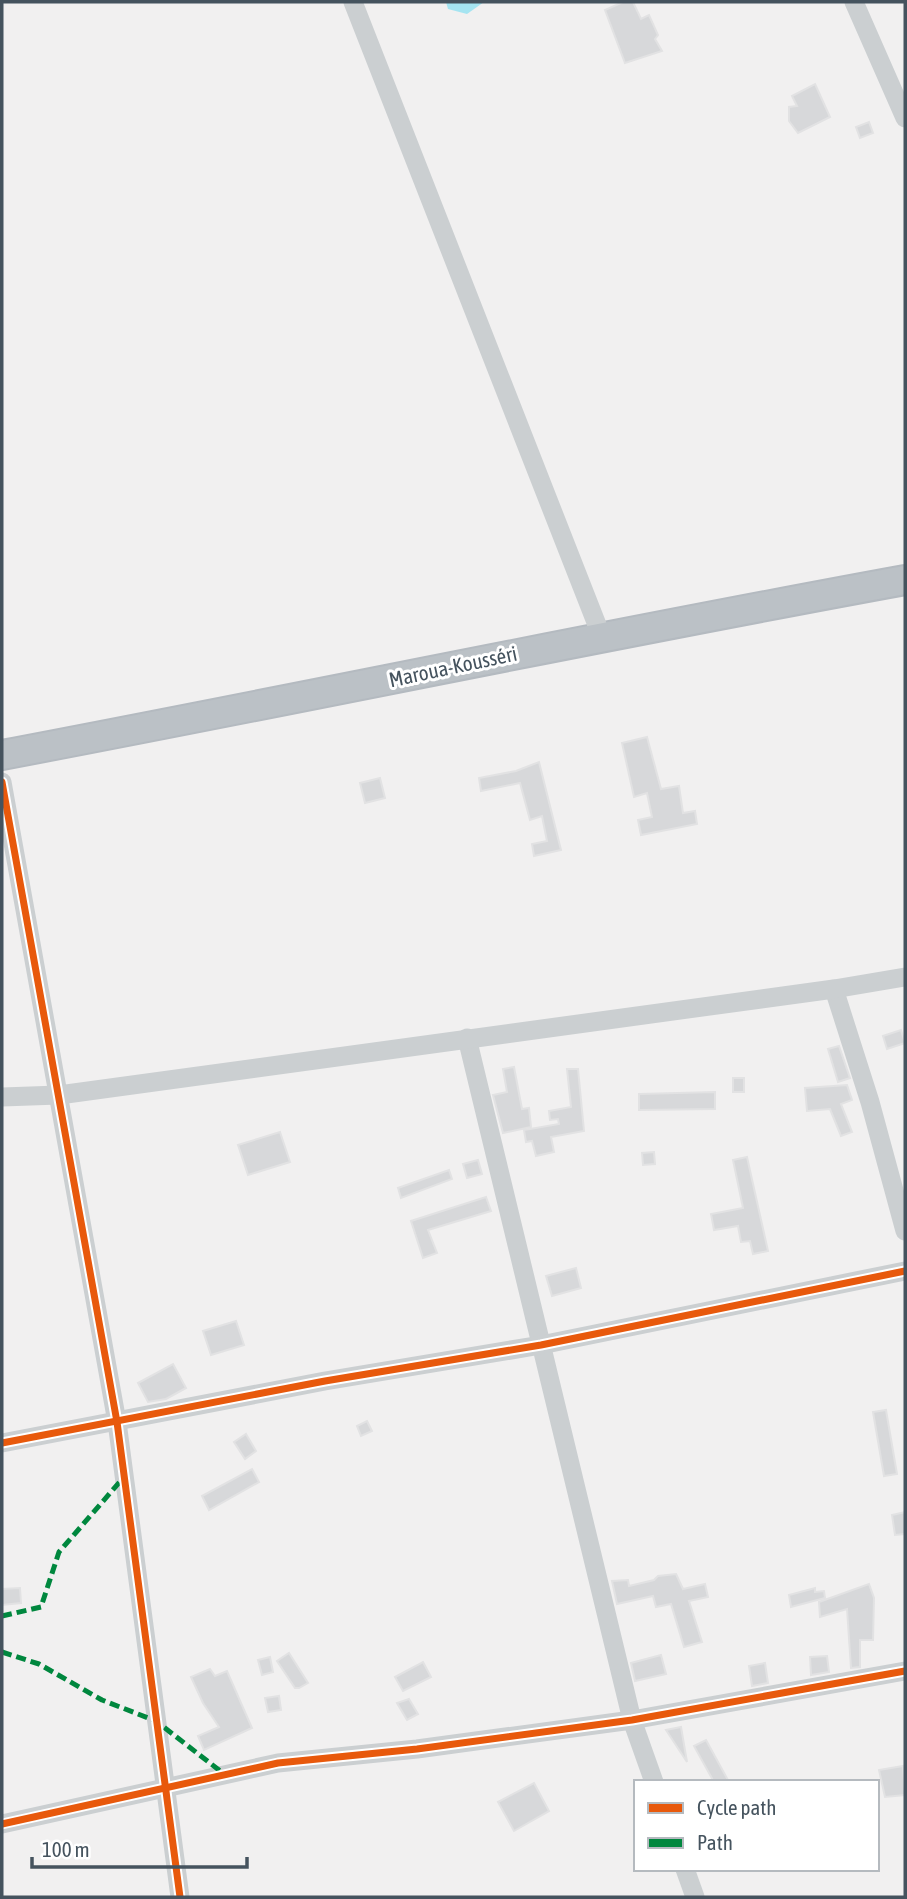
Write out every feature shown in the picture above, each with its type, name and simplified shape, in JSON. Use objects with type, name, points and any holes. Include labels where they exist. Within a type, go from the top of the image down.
[{"type":"highway","name":"Maroua-Kousséri","points":[[2,755],[367,685],[601,635],[905,580]]},
{"type":"street","points":[[354,2],[601,635]]},
{"type":"street","points":[[854,2],[905,118]]},
{"type":"street","points":[[2,782],[117,1422],[180,1897]]},
{"type":"street","points":[[2,1097],[59,1095],[905,977]]},
{"type":"street","points":[[834,989],[870,1102],[905,1231]]},
{"type":"street","points":[[467,1038],[632,1720],[653,1780]]},
{"type":"street","points":[[2,1443],[325,1381],[541,1345],[905,1270]]},
{"type":"street","points":[[2,1824],[278,1763],[417,1749],[632,1720],[905,1671]]},
{"type":"street","points":[[686,1871],[695,1897]]},
{"type":"water","points":[[446,2],[484,2],[467,14],[448,9]]},
{"type":"building","points":[[623,2],[633,2],[641,19],[649,15],[658,35],[655,39],[662,51],[625,63],[605,10]]},
{"type":"building","points":[[815,84],[830,117],[798,133],[789,121],[789,107],[797,106],[792,96]]},
{"type":"building","points":[[869,122],[873,133],[860,138],[856,127]]},
{"type":"building","points":[[647,737],[661,789],[679,786],[683,813],[695,811],[697,824],[641,835],[638,820],[652,817],[647,793],[634,797],[622,743]]},
{"type":"building","points":[[539,762],[561,850],[534,856],[532,844],[547,841],[542,816],[530,820],[520,783],[481,791],[479,778],[516,771]]},
{"type":"building","points":[[380,778],[385,798],[365,803],[360,783]]},
{"type":"building","points":[[901,1030],[905,1043],[887,1049],[883,1036]]},
{"type":"building","points":[[839,1046],[850,1078],[838,1082],[828,1049]]},
{"type":"building","points":[[514,1067],[522,1109],[529,1108],[531,1127],[503,1133],[493,1095],[507,1092],[503,1069]]},
{"type":"building","points":[[567,1069],[578,1069],[584,1131],[551,1137],[554,1152],[536,1156],[532,1141],[526,1142],[524,1130],[559,1124],[558,1119],[550,1120],[549,1111],[571,1107]]},
{"type":"building","points":[[733,1078],[744,1078],[744,1092],[733,1092]]},
{"type":"building","points":[[847,1085],[852,1100],[841,1104],[852,1132],[841,1136],[830,1109],[807,1111],[805,1088]]},
{"type":"building","points":[[715,1092],[715,1109],[639,1110],[639,1094]]},
{"type":"building","points":[[280,1132],[290,1162],[248,1175],[238,1145]]},
{"type":"building","points":[[654,1152],[655,1164],[643,1165],[642,1153]]},
{"type":"building","points":[[747,1157],[768,1251],[753,1254],[750,1241],[741,1242],[738,1226],[714,1230],[711,1214],[743,1208],[733,1160]]},
{"type":"building","points":[[478,1160],[482,1174],[467,1178],[463,1164]]},
{"type":"building","points":[[449,1170],[452,1179],[401,1198],[398,1188]]},
{"type":"building","points":[[486,1197],[491,1211],[428,1230],[437,1253],[423,1258],[411,1221]]},
{"type":"building","points":[[576,1268],[581,1288],[552,1296],[546,1276]]},
{"type":"building","points":[[236,1321],[244,1345],[211,1355],[203,1331]]},
{"type":"building","points":[[173,1364],[186,1388],[166,1399],[148,1402],[138,1383]]},
{"type":"building","points":[[886,1410],[897,1474],[884,1476],[873,1412]]},
{"type":"building","points":[[367,1421],[372,1431],[361,1436],[357,1426]]},
{"type":"building","points":[[246,1434],[256,1451],[245,1459],[234,1442]]},
{"type":"building","points":[[252,1469],[259,1482],[209,1510],[202,1496]]},
{"type":"building","points":[[905,1512],[905,1534],[895,1535],[892,1515]]},
{"type":"building","points":[[676,1574],[683,1589],[705,1584],[708,1597],[689,1601],[702,1642],[684,1647],[671,1604],[656,1607],[653,1596],[617,1604],[612,1581],[628,1580],[629,1586],[654,1580],[658,1576]]},
{"type":"building","points":[[869,1584],[874,1598],[873,1640],[860,1640],[860,1667],[851,1668],[847,1609],[820,1617],[819,1602]]},
{"type":"building","points":[[20,1588],[21,1603],[2,1605],[2,1589]]},
{"type":"building","points":[[815,1588],[815,1592],[824,1591],[825,1598],[791,1607],[789,1595]]},
{"type":"building","points":[[289,1653],[308,1683],[299,1688],[295,1688],[277,1661]]},
{"type":"building","points":[[661,1655],[666,1674],[635,1681],[631,1663]]},
{"type":"building","points":[[827,1656],[829,1672],[811,1675],[810,1657]]},
{"type":"building","points":[[270,1657],[273,1672],[262,1675],[258,1660]]},
{"type":"building","points":[[423,1662],[431,1677],[403,1691],[395,1677]]},
{"type":"building","points":[[765,1663],[768,1683],[752,1686],[749,1666]]},
{"type":"building","points":[[210,1669],[215,1676],[227,1671],[252,1728],[204,1750],[198,1736],[219,1727],[203,1703],[191,1677]]},
{"type":"building","points":[[279,1696],[281,1710],[268,1712],[265,1698]]},
{"type":"building","points":[[409,1699],[418,1714],[407,1720],[397,1703]]},
{"type":"building","points":[[681,1727],[687,1762],[666,1730]]},
{"type":"building","points":[[706,1740],[728,1780],[713,1780],[694,1746]]},
{"type":"building","points":[[903,1766],[905,1795],[885,1797],[879,1770]]},
{"type":"building","points":[[534,1783],[549,1811],[514,1831],[498,1802]]},
{"type":"marked path","points":[[2,1616],[41,1607],[59,1552],[124,1477]]},
{"type":"marked path","points":[[2,1652],[39,1664],[102,1700],[156,1721],[224,1774]]},
{"type":"cycle path","points":[[2,782],[117,1422],[180,1897]]},
{"type":"cycle path","points":[[2,1443],[325,1381],[541,1345],[905,1271]]},
{"type":"cycle path","points":[[2,1824],[278,1763],[417,1749],[632,1720],[905,1671]]}]
